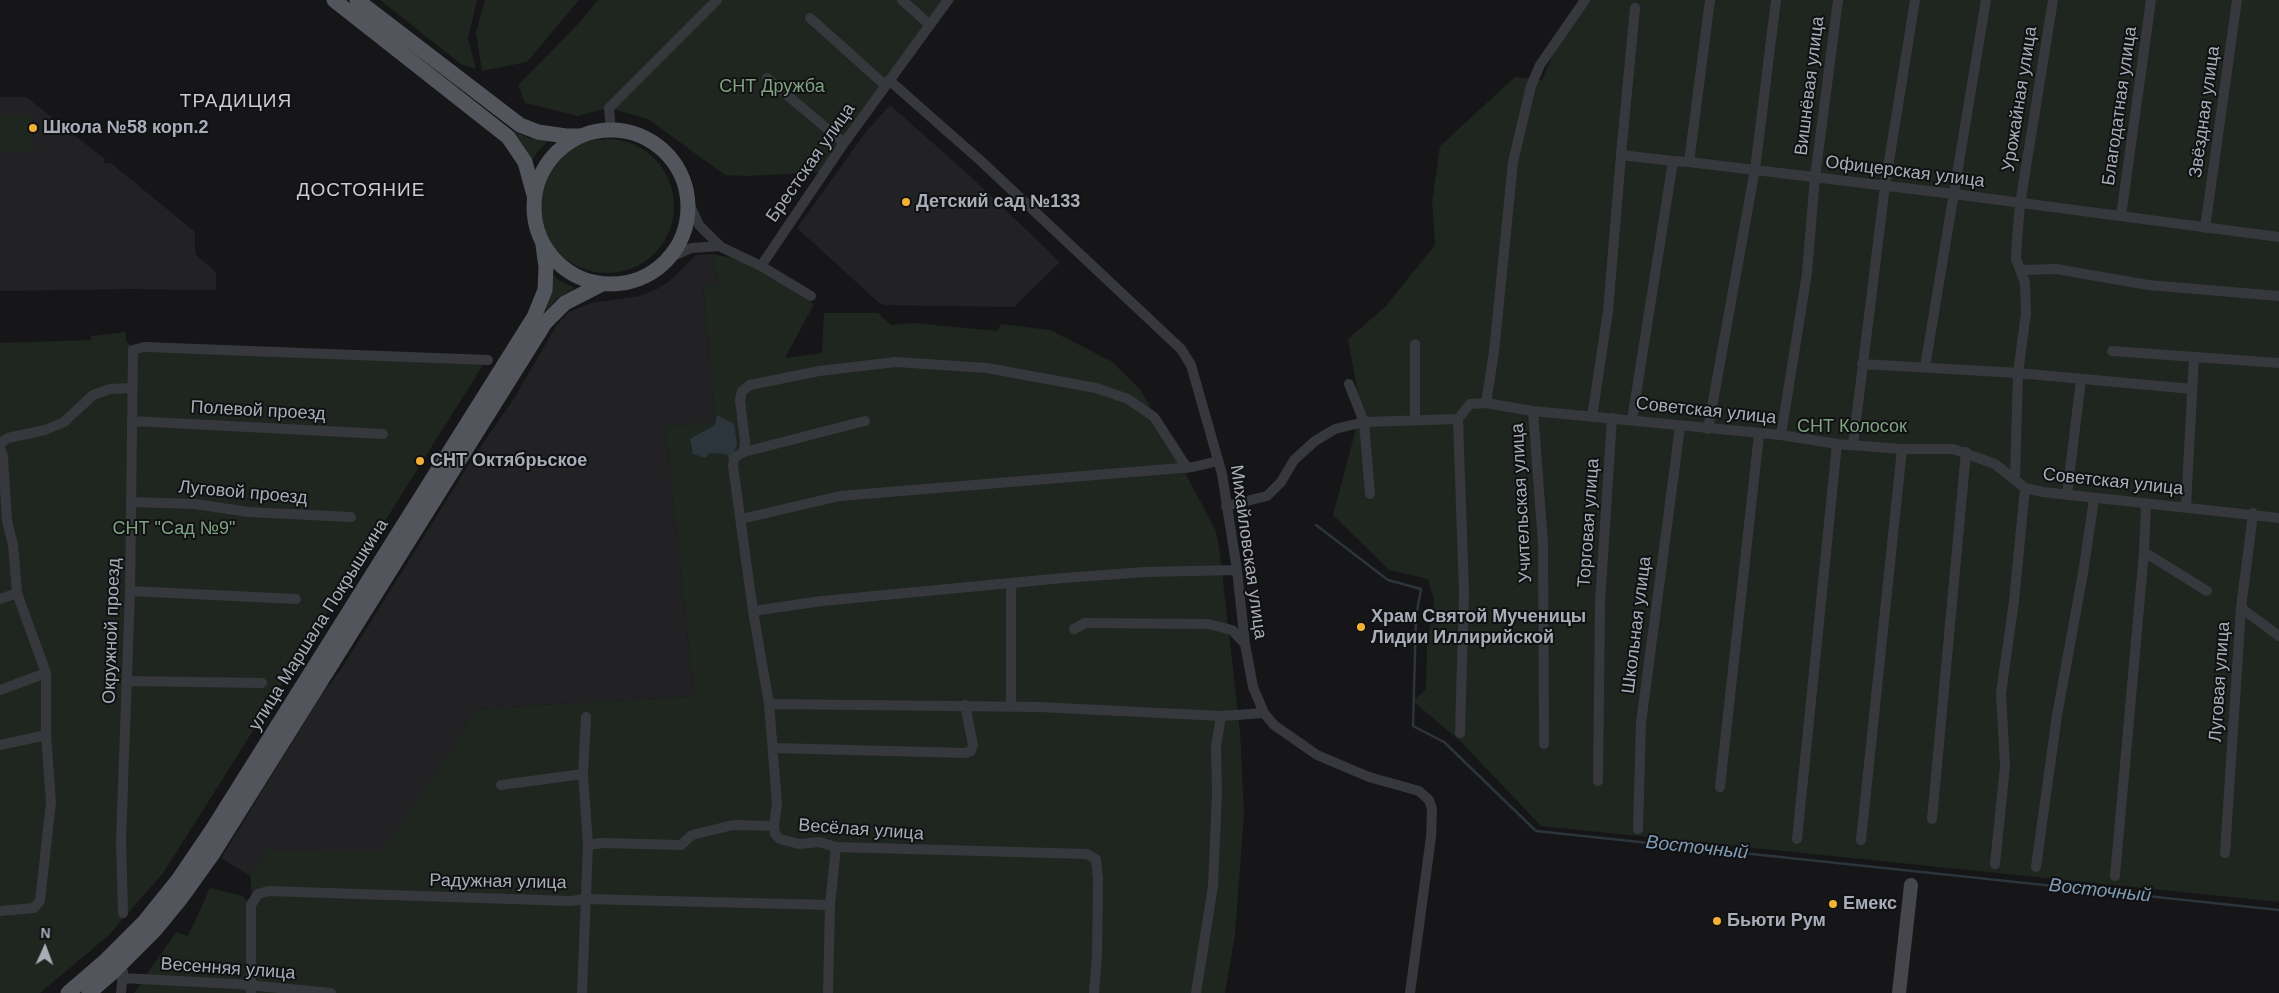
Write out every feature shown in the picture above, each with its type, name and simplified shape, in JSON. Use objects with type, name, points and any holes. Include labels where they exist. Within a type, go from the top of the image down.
[{"type":"main road","points":[[334,0],[508,137],[525,162],[532,183],[536,227],[543,245],[555,261],[570,273],[587,281],[602,284],[621,284],[640,280],[657,270],[671,257],[685,231],[689,203],[682,174],[664,151],[640,135],[611,130],[583,136],[546,133],[520,125],[357,0]]},
{"type":"main road","points":[[534,198],[539,179],[548,162],[562,148],[583,136]]},
{"type":"main road","name":"улица Маршала Покрышкина","points":[[68,993],[104,962],[145,921],[178,880],[212,830],[534,317],[545,290],[546,267],[543,245]]},
{"type":"main road","name":"улица Маршала Покрышкина","points":[[93,989],[127,959],[172,910],[212,855],[544,323],[570,299],[602,284]]},
{"type":"street","points":[[611,130],[609,108],[717,0]]},
{"type":"street","points":[[902,0],[930,25]]},
{"type":"street","name":"Брестская улица","points":[[761,266],[844,143],[948,0]]},
{"type":"street","points":[[1486,403],[1494,352],[1513,162],[1531,86],[1540,65],[1585,0]]},
{"type":"street","points":[[1689,162],[1710,0]]},
{"type":"street","points":[[1708,429],[1755,169],[1776,0]]},
{"type":"street","name":"Вишнёвая улица","points":[[1780,435],[1807,273],[1815,177],[1838,0]]},
{"type":"street","points":[[1853,445],[1885,186],[1915,0]]},
{"type":"street","points":[[1925,367],[1986,0]]},
{"type":"street","name":"Урожайная улица","points":[[2014,478],[2018,373],[2026,313],[2025,283],[2016,259],[2020,204],[2053,0]]},
{"type":"street","name":"Благодатная улица","points":[[2121,216],[2151,0]]},
{"type":"street","name":"Звёздная улица","points":[[2205,228],[2237,0]]},
{"type":"street","points":[[1592,417],[1608,311],[1634,8]]},
{"type":"street","name":"Михайловская улица","points":[[810,18],[982,162],[1181,350],[1191,365],[1218,461],[1237,570],[1245,644],[1253,687],[1264,713]]},
{"type":"street","points":[[767,78],[844,143]]},
{"type":"street","name":"Офицерская улица","points":[[1621,155],[1755,169],[2279,237]]},
{"type":"street","points":[[1632,420],[1673,161]]},
{"type":"street","points":[[689,203],[699,225],[721,246],[761,266],[812,296]]},
{"type":"street","points":[[671,257],[683,250],[697,246],[721,246]]},
{"type":"street","points":[[2021,270],[2056,269],[2148,285],[2279,296]]},
{"type":"street","points":[[1415,344],[1415,419]]},
{"type":"street","name":"Окружной проезд","points":[[123,913],[121,840],[130,591],[131,388],[133,350],[144,347],[488,360]]},
{"type":"street","points":[[2112,351],[2279,363]]},
{"type":"street","points":[[2186,506],[2194,357]]},
{"type":"street","points":[[744,452],[745,441],[740,400],[742,391],[750,385],[819,371],[896,362],[986,368],[1096,388],[1128,400],[1154,417],[1188,468]]},
{"type":"street","points":[[1862,364],[2018,373],[2192,389]]},
{"type":"street","points":[[2067,495],[2081,379]]},
{"type":"street","points":[[1349,384],[1364,422],[1370,494]]},
{"type":"street","points":[[0,443],[8,438],[46,430],[64,422],[93,395],[110,389],[131,388]]},
{"type":"street","name":"Советская улица","points":[[1458,419],[1470,404],[1486,403],[1533,411],[1780,435],[1837,444],[1902,450],[1953,449],[1966,452],[1995,464],[2025,488],[2094,499],[2186,506],[2279,518]]},
{"type":"street","name":"Учительская улица","points":[[1533,411],[1543,543],[1544,744]]},
{"type":"street","name":"Торговая улица","points":[[1598,781],[1600,602],[1612,418]]},
{"type":"street","points":[[1226,506],[1267,496],[1282,482],[1294,460],[1315,441],[1335,429],[1364,422],[1458,419],[1464,593],[1460,733]]},
{"type":"street","name":"Полевой проезд","points":[[132,421],[383,434]]},
{"type":"street","points":[[774,826],[777,803],[769,704],[753,611],[732,466],[734,458],[744,452],[865,421]]},
{"type":"street","name":"Школьная улица","points":[[1638,829],[1641,723],[1680,426]]},
{"type":"street","points":[[1720,787],[1759,434]]},
{"type":"street","points":[[1797,839],[1837,444]]},
{"type":"street","points":[[0,448],[3,456],[3,521],[13,545],[16,593],[46,673],[46,735],[51,802],[40,901],[34,908],[0,910]]},
{"type":"street","points":[[1861,840],[1902,450]]},
{"type":"street","points":[[1932,819],[1966,452]]},
{"type":"street","points":[[741,519],[840,496],[1188,468],[1218,461]]},
{"type":"street","points":[[1995,864],[2005,766],[2001,693],[2014,601],[2025,488]]},
{"type":"street","points":[[2036,867],[2057,715],[2083,574],[2094,499]]},
{"type":"street","name":"Луговой проезд","points":[[131,502],[196,504],[248,512],[351,517]]},
{"type":"street","points":[[2114,876],[2144,552],[2146,504]]},
{"type":"street","name":"Луговая улица","points":[[2225,853],[2242,608],[2253,514]]},
{"type":"street","points":[[2144,552],[2207,591]]},
{"type":"street","points":[[753,611],[822,600],[1011,583],[1145,572],[1237,570]]},
{"type":"street","points":[[1011,583],[1011,706]]},
{"type":"street","points":[[130,591],[296,599]]},
{"type":"street","points":[[0,599],[16,593]]},
{"type":"street","points":[[2242,608],[2279,636]]},
{"type":"street","points":[[1074,629],[1085,623],[1208,624],[1232,630],[1245,644]]},
{"type":"street","points":[[0,690],[46,673]]},
{"type":"street","points":[[126,681],[262,683]]},
{"type":"street","points":[[769,704],[1011,706],[1221,716],[1264,713],[1274,725],[1317,755],[1369,777],[1419,791],[1428,800],[1430,804],[1431,827],[1410,993]]},
{"type":"street","points":[[774,748],[966,753],[971,751],[973,745],[965,706]]},
{"type":"street","points":[[1196,993],[1213,886],[1216,746],[1221,716]]},
{"type":"street","points":[[582,993],[584,899],[588,845],[582,774],[586,717]]},
{"type":"street","points":[[0,745],[46,735]]},
{"type":"street","points":[[501,785],[582,774]]},
{"type":"street","name":"Весёлая улица","points":[[588,845],[602,843],[681,845],[692,835],[733,825],[774,826],[775,834],[780,839],[800,844],[819,842],[836,847],[1086,854],[1096,859],[1098,879],[1097,955],[1094,993]]},
{"type":"street","points":[[828,993],[830,906],[836,847]]},
{"type":"street","points":[[1899,993],[1911,885]]},
{"type":"street","name":"Радужная улица","points":[[251,989],[251,905],[258,894],[268,891],[571,901],[584,899],[830,906]]},
{"type":"street","points":[[93,989],[108,986],[119,993],[127,959]]},
{"type":"street","name":"Весенняя улица","points":[[122,978],[251,989],[331,993]]},
{"type":"shaded area","points":[[0,97],[26,97],[106,160],[102,163],[111,163],[195,232],[195,254],[216,272],[216,290],[0,291]]},
{"type":"shaded area","name":"Детский сад №133","points":[[890,105],[969,175],[1060,262],[1014,307],[885,305],[878,302],[797,228],[865,133]]},
{"type":"shaded area","points":[[713,254],[717,285],[703,287],[715,421],[665,427],[694,696],[475,709],[462,733],[383,852],[266,850],[250,876],[221,858],[321,695],[340,671],[476,453],[515,397],[556,326],[569,312],[592,303],[640,296],[657,289],[671,280],[696,255]]},
{"type":"shaded area","points":[[717,415],[734,424],[737,444],[734,452],[728,459],[727,454],[709,453],[706,458],[693,454],[690,439],[715,425]]},
{"type":"green space","points":[[380,0],[477,0],[468,38],[476,69],[461,64]]},
{"type":"green space","points":[[485,0],[579,0],[527,62],[482,71],[476,32]]},
{"type":"green space","name":"СНТ Дружба","points":[[598,0],[955,0],[823,172],[746,176],[725,175],[648,119],[609,108],[577,116],[525,103],[518,85],[580,22]]},
{"type":"green space","name":"СНТ Колосок","points":[[1582,0],[2279,0],[2279,902],[1541,826],[1462,743],[1413,701],[1426,689],[1427,645],[1434,600],[1428,579],[1389,570],[1333,515],[1361,410],[1348,339],[1385,307],[1435,245],[1432,201],[1440,146],[1515,77],[1542,80],[1568,19]]},
{"type":"green space","points":[[32,114],[33,152],[0,152],[0,115]]},
{"type":"green space","points":[[511,130],[529,138],[549,140],[537,152],[529,167]]},
{"type":"green space","points":[[607,139],[633,144],[655,158],[669,180],[674,206],[669,232],[655,254],[633,268],[607,273],[581,268],[559,254],[545,232],[540,206],[545,180],[559,158],[581,144]]},
{"type":"green space","points":[[713,254],[737,259],[784,284],[814,304],[785,358],[822,353],[824,313],[878,313],[891,325],[913,323],[997,331],[1001,324],[1050,330],[1111,361],[1140,389],[1150,406],[1158,428],[1182,467],[1216,531],[1220,554],[1240,731],[1244,813],[1235,935],[1225,993],[134,993],[176,932],[188,936],[210,888],[243,896],[246,900],[252,898],[250,876],[266,850],[383,851],[462,733],[475,709],[694,696],[665,427],[715,421],[703,286],[717,285]]},
{"type":"green space","points":[[548,271],[560,281],[575,288],[558,298],[543,313]]},
{"type":"green space","name":"СНТ \"Сад №9\"","points":[[126,332],[126,341],[139,352],[485,362],[164,872],[108,936],[40,993],[0,993],[0,343],[91,340],[91,336]]},
{"type":"waterway","name":"Восточный","points":[[1316,525],[1388,580],[1421,589],[1416,617],[1413,726],[1444,742],[1536,831],[2279,910]]},
{"type":"place","name":"Школа №58 корп.2","points":[[33,128]]},
{"type":"place","name":"Детский сад №133","points":[[906,202]]},
{"type":"place","name":"СНТ Октябрьское","points":[[420,461]]},
{"type":"place","name":"Храм Святой Мученицы Лидии Иллирийской","points":[[1361,627]]},
{"type":"place","name":"Емекс","points":[[1833,904]]},
{"type":"place","name":"Бьюти Рум","points":[[1717,921]]},
{"type":"district","name":"ТРАДИЦИЯ","points":[[236,102]]},
{"type":"district","name":"ДОСТОЯНИЕ","points":[[361,191]]}]
